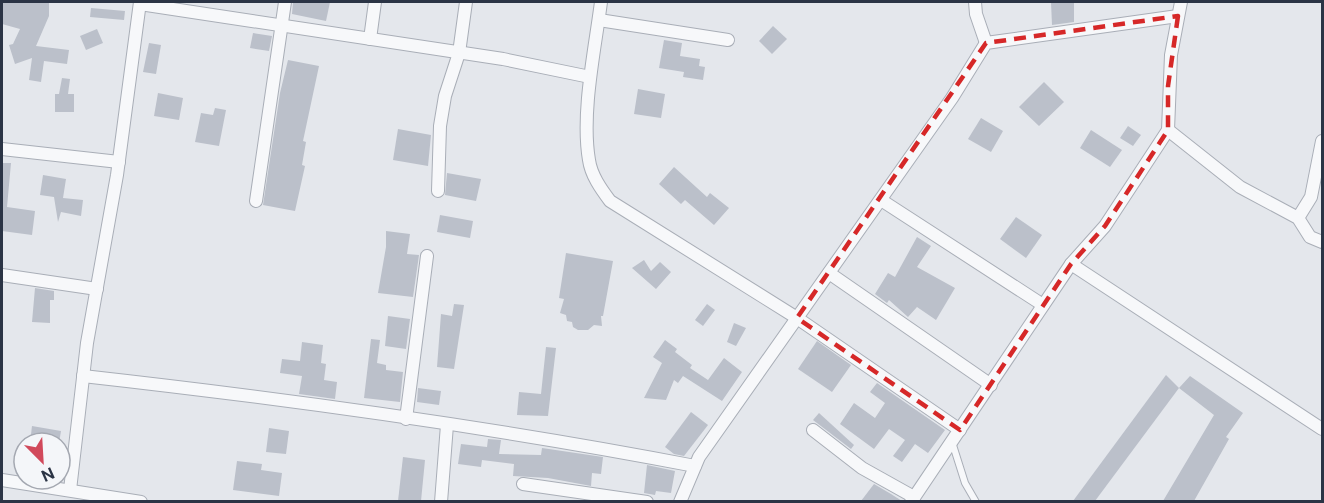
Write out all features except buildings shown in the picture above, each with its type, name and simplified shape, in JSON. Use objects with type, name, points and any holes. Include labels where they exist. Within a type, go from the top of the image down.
[{"type":"street","points":[[256,201],[285,2]]},
{"type":"street","points":[[370,39],[375,2]]},
{"type":"street","points":[[438,191],[440,126],[445,96],[459,52],[466,2]]},
{"type":"street","points":[[602,2],[590,77],[589,160],[598,183],[610,201],[797,318],[960,430]]},
{"type":"street","points":[[975,2],[975,14],[986,43]]},
{"type":"street","points":[[813,430],[862,468],[912,499],[1071,264],[1105,225],[1168,130],[1168,86],[1181,2]]},
{"type":"street","points":[[75,495],[83,376],[119,162],[140,3],[459,52],[590,77]]},
{"type":"street","points":[[986,43],[1178,16]]},
{"type":"street","points":[[599,20],[728,40]]},
{"type":"street","points":[[680,501],[695,466],[952,98],[986,43]]},
{"type":"street","points":[[1168,130],[1240,187],[1298,218],[1310,237],[1323,242]]},
{"type":"street","points":[[1298,218],[1311,196],[1323,141]]},
{"type":"street","points":[[2,149],[119,162]]},
{"type":"street","points":[[880,200],[1044,305]]},
{"type":"street","points":[[406,419],[427,256]]},
{"type":"street","points":[[1071,264],[1323,429]]},
{"type":"street","points":[[829,273],[991,385]]},
{"type":"street","points":[[2,275],[97,289]]},
{"type":"street","points":[[83,376],[270,397],[610,450],[695,466]]},
{"type":"street","points":[[441,501],[447,425]]},
{"type":"street","points":[[2,480],[75,495],[141,501]]},
{"type":"street","points":[[523,484],[647,501]]},
{"type":"lane","points":[[952,442],[965,483],[976,501]]},
{"type":"highlighted area","points":[[1178,16],[1168,86],[1168,130],[1105,226],[1071,264],[960,430],[797,318],[986,43]]}]
